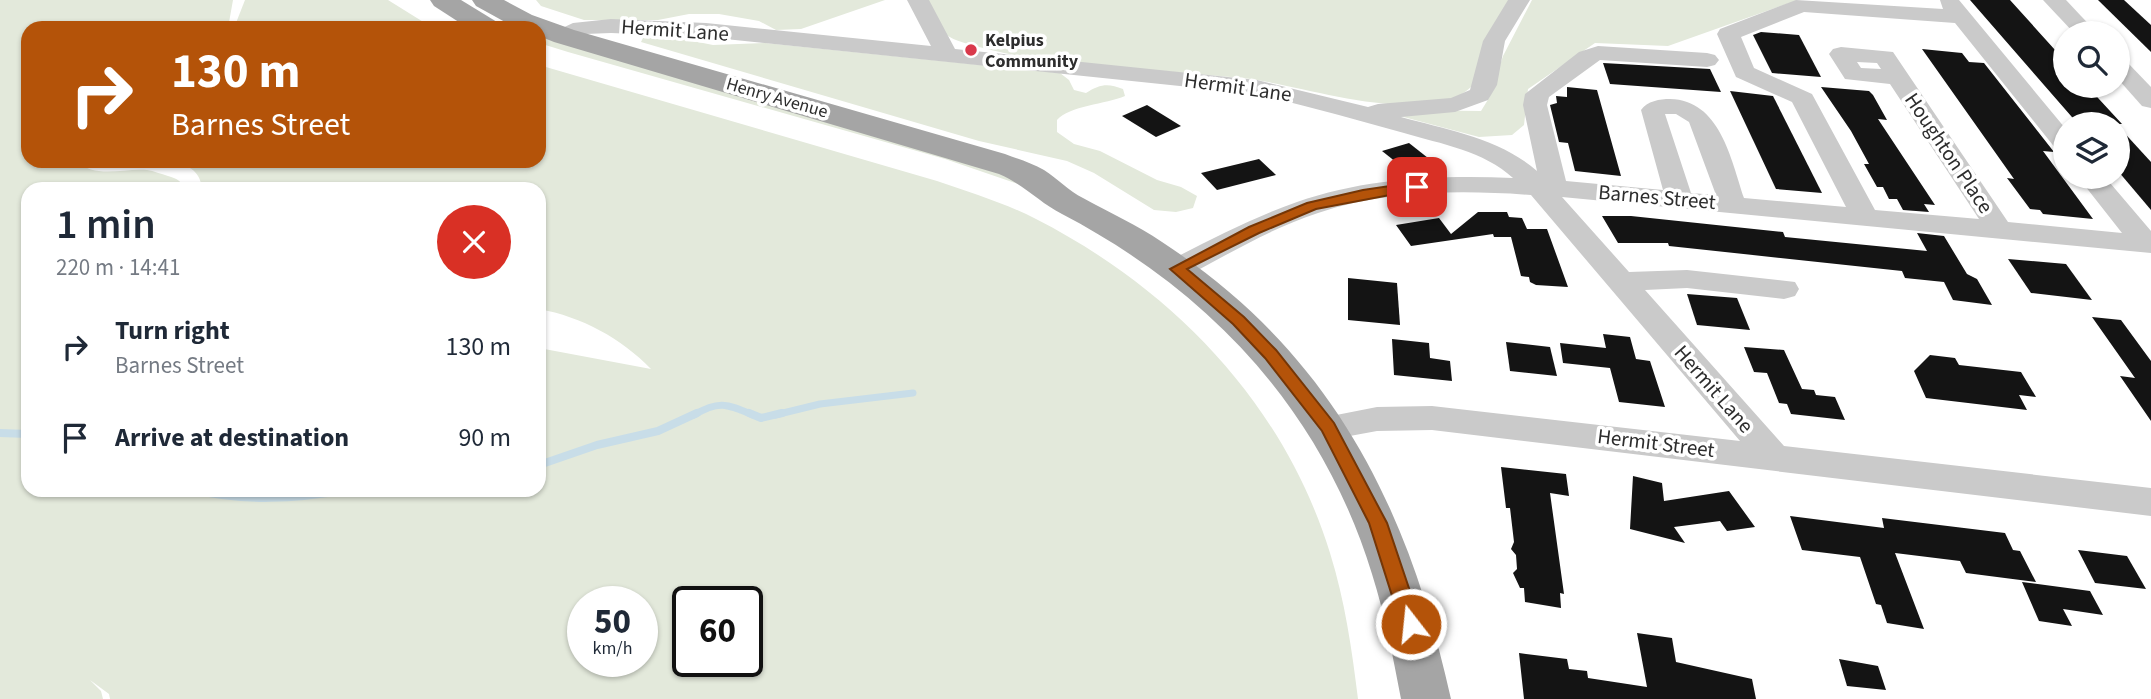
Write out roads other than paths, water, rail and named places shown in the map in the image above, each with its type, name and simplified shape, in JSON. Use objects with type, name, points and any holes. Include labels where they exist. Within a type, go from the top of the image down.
[{"type":"main road","points":[[443,0],[476,21]]},
{"type":"main road","name":"Henry Avenue","points":[[485,0],[522,21]]},
{"type":"main road","name":"Henry Avenue","points":[[552,43],[1010,189],[1066,202],[1140,243],[1177,269],[1239,321],[1270,354],[1328,428],[1354,474],[1390,554],[1417,648],[1426,699]]},
{"type":"street","points":[[918,0],[946,54]]},
{"type":"street","points":[[1373,116],[1377,111],[1386,109],[1455,105],[1479,95],[1485,85],[1494,41],[1519,0]]},
{"type":"street","points":[[2054,0],[2074,21]]},
{"type":"street","points":[[1865,216],[1803,99],[1744,72],[1728,33],[1802,5],[1954,8],[2053,129]]},
{"type":"street","name":"Hermit Lane","points":[[552,43],[591,27],[651,27],[946,54],[1257,87],[1373,116],[1492,152],[1546,187],[1621,282],[1774,458]]},
{"type":"street","points":[[1546,187],[1535,105],[1537,94],[1587,57],[1598,53],[1707,60]]},
{"type":"street","points":[[2130,77],[2148,94]]},
{"type":"street","name":"Houghton Place","points":[[1899,78],[1999,229]]},
{"type":"street","points":[[1679,200],[1653,115],[1653,110],[1658,107],[1684,109],[1699,118],[1733,204]]},
{"type":"street","name":"Barnes Street","points":[[1177,269],[1287,215],[1336,200],[1389,190],[1440,185],[1546,187],[2148,243]]},
{"type":"street","points":[[2101,189],[2148,243]]},
{"type":"street","points":[[1621,282],[1687,279],[1784,289]]},
{"type":"street","name":"Hermit Street","points":[[1328,428],[1377,419],[1432,418],[2151,502]]},
{"type":"waterway","points":[[775,415],[820,404],[913,393]]},
{"type":"waterway","points":[[694,415],[710,407],[723,405],[753,415]]},
{"type":"waterway","points":[[546,463],[597,445],[658,431],[697,413]]},
{"type":"waterway","points":[[749,413],[761,418],[782,413]]},
{"type":"waterway","points":[[0,433],[21,434]]},
{"type":"waterway","points":[[242,497],[283,497]]},
{"type":"place","name":"Kelpius Community","points":[[971,50]]}]
